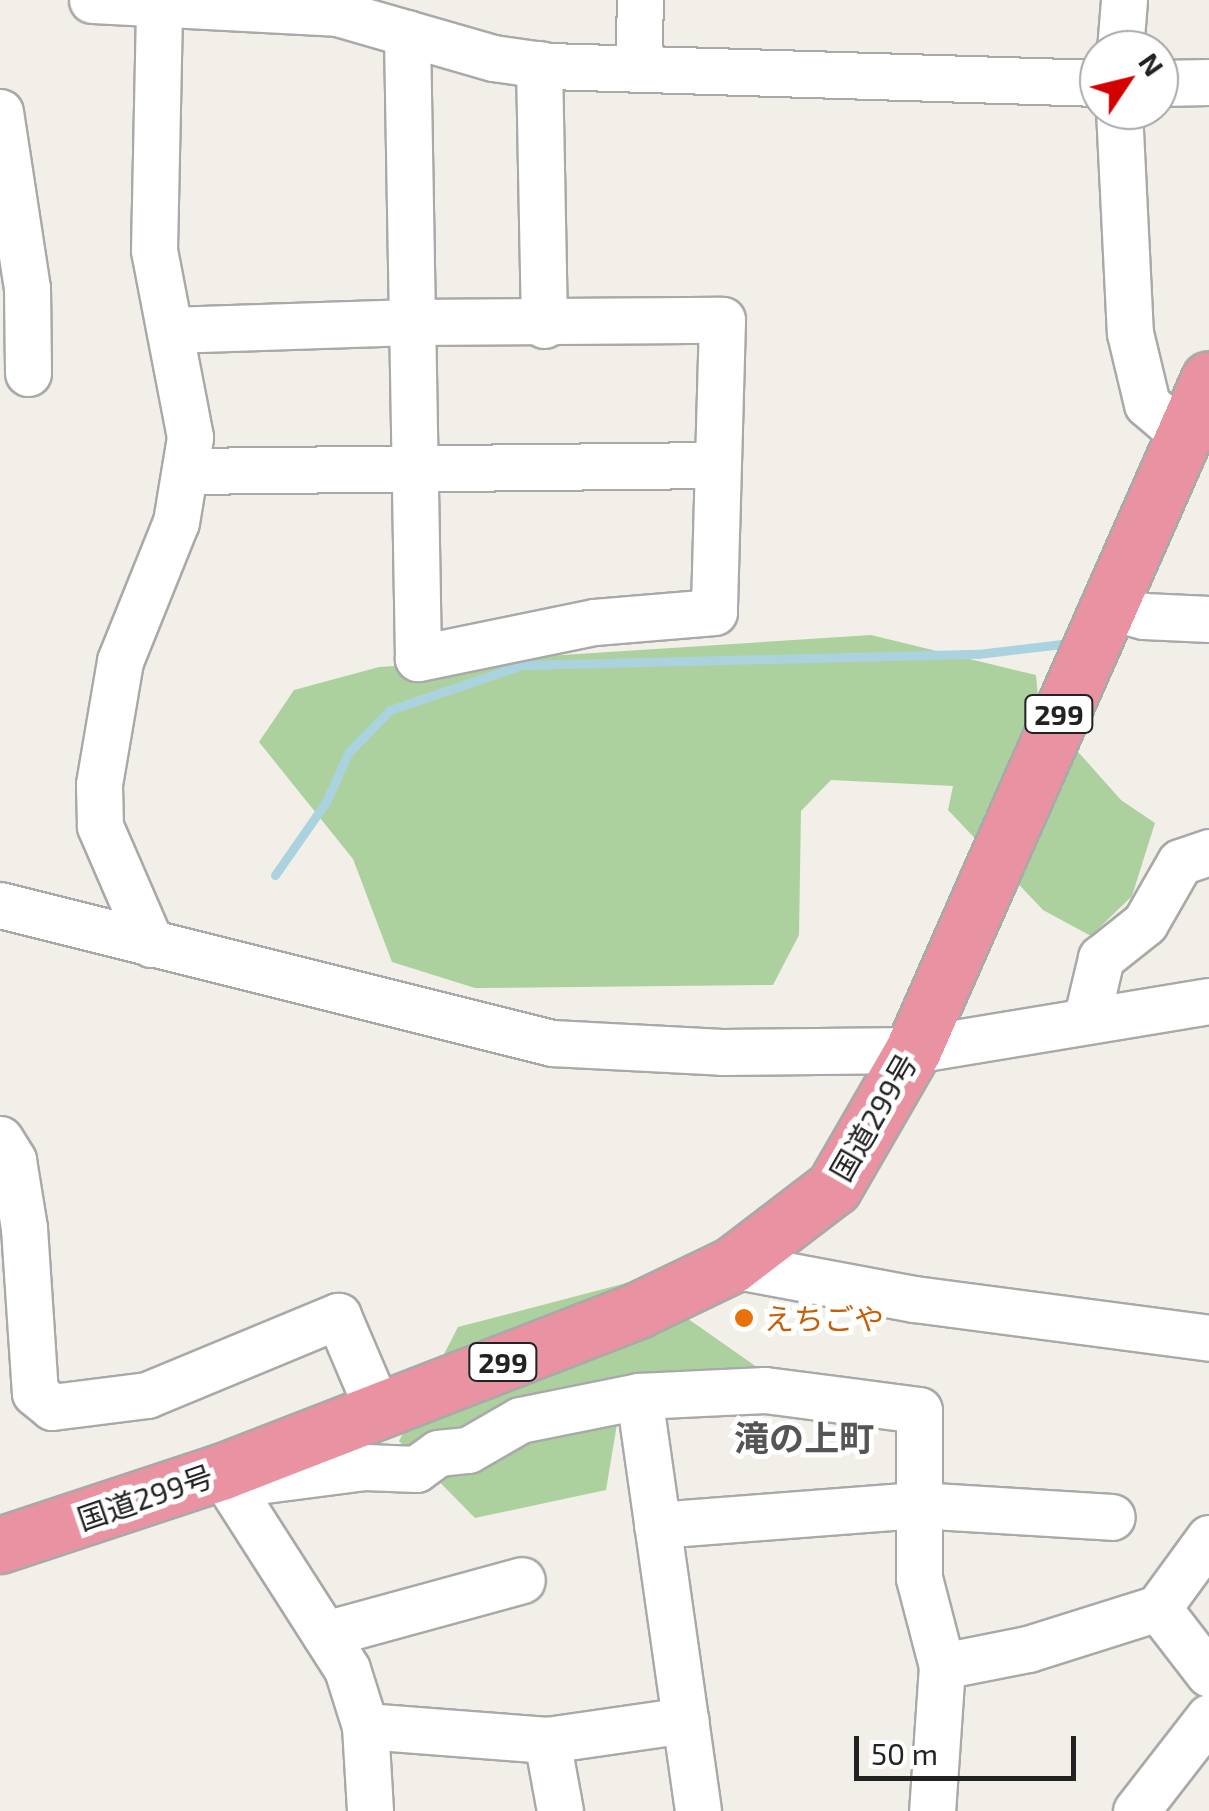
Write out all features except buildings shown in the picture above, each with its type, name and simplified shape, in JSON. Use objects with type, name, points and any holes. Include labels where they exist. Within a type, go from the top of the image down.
[{"type":"highway","name":"国道299号","points":[[0,1545],[227,1478],[378,1410],[638,1310],[732,1266],[834,1187],[913,1050],[1106,606],[1197,413]]},
{"type":"street","points":[[92,0],[187,2],[337,13],[539,64],[1079,82]]},
{"type":"street","points":[[638,70],[640,0]]},
{"type":"street","points":[[1122,30],[1124,0]]},
{"type":"street","points":[[150,944],[100,826],[99,784],[120,660],[176,522],[190,437],[154,250],[187,2]]},
{"type":"street","points":[[170,330],[412,322],[544,325],[722,320],[715,465],[714,612],[594,622],[418,658],[414,468],[412,322],[407,33]]},
{"type":"street","points":[[539,64],[544,325]]},
{"type":"street","points":[[1179,82],[1209,82]]},
{"type":"street","points":[[0,112],[27,288],[28,373]]},
{"type":"street","points":[[1119,130],[1130,332],[1147,404],[1197,413]]},
{"type":"street","points":[[185,471],[715,465]]},
{"type":"street","points":[[1106,606],[1144,616],[1209,618]]},
{"type":"street","points":[[1086,1021],[1101,958],[1145,924],[1180,862],[1209,852]]},
{"type":"street","points":[[0,905],[552,1043],[722,1052],[913,1050],[1209,1000]]},
{"type":"street","points":[[0,1139],[13,1160],[24,1228],[34,1393],[52,1406],[147,1395],[338,1316],[378,1410]]},
{"type":"street","points":[[732,1266],[914,1299],[1209,1338]]},
{"type":"street","points":[[370,1811],[365,1726],[347,1669],[227,1478],[365,1467],[416,1469],[438,1453],[468,1450],[520,1420],[638,1396],[764,1390],[919,1410],[920,1578],[942,1666],[932,1811]]},
{"type":"street","points":[[638,1396],[698,1811]]},
{"type":"street","points":[[657,1525],[918,1505],[1112,1517]]},
{"type":"street","points":[[942,1666],[1028,1649],[1158,1608],[1209,1538]]},
{"type":"street","points":[[324,1634],[522,1580]]},
{"type":"street","points":[[1158,1608],[1209,1674]]},
{"type":"street","points":[[1136,1811],[1209,1717]]},
{"type":"street","points":[[365,1726],[547,1740],[686,1720]]},
{"type":"street","points":[[547,1740],[560,1811]]},
{"type":"green space","points":[[871,635],[1036,675],[1039,708],[1121,800],[1155,823],[1132,896],[1091,936],[1043,910],[948,810],[953,786],[831,780],[801,811],[799,935],[773,985],[475,988],[392,962],[353,859],[259,742],[294,690],[379,667]]},
{"type":"green space","points":[[634,1281],[764,1372],[624,1382],[606,1490],[475,1518],[399,1441],[458,1327]]},
{"type":"waterway","points":[[275,875],[326,802],[348,753],[390,710],[522,665],[978,654],[1070,643]]},
{"type":"place","name":"えちごや","points":[[744,1318]]},
{"type":"district","name":"滝の上町","points":[[804,1437]]}]
